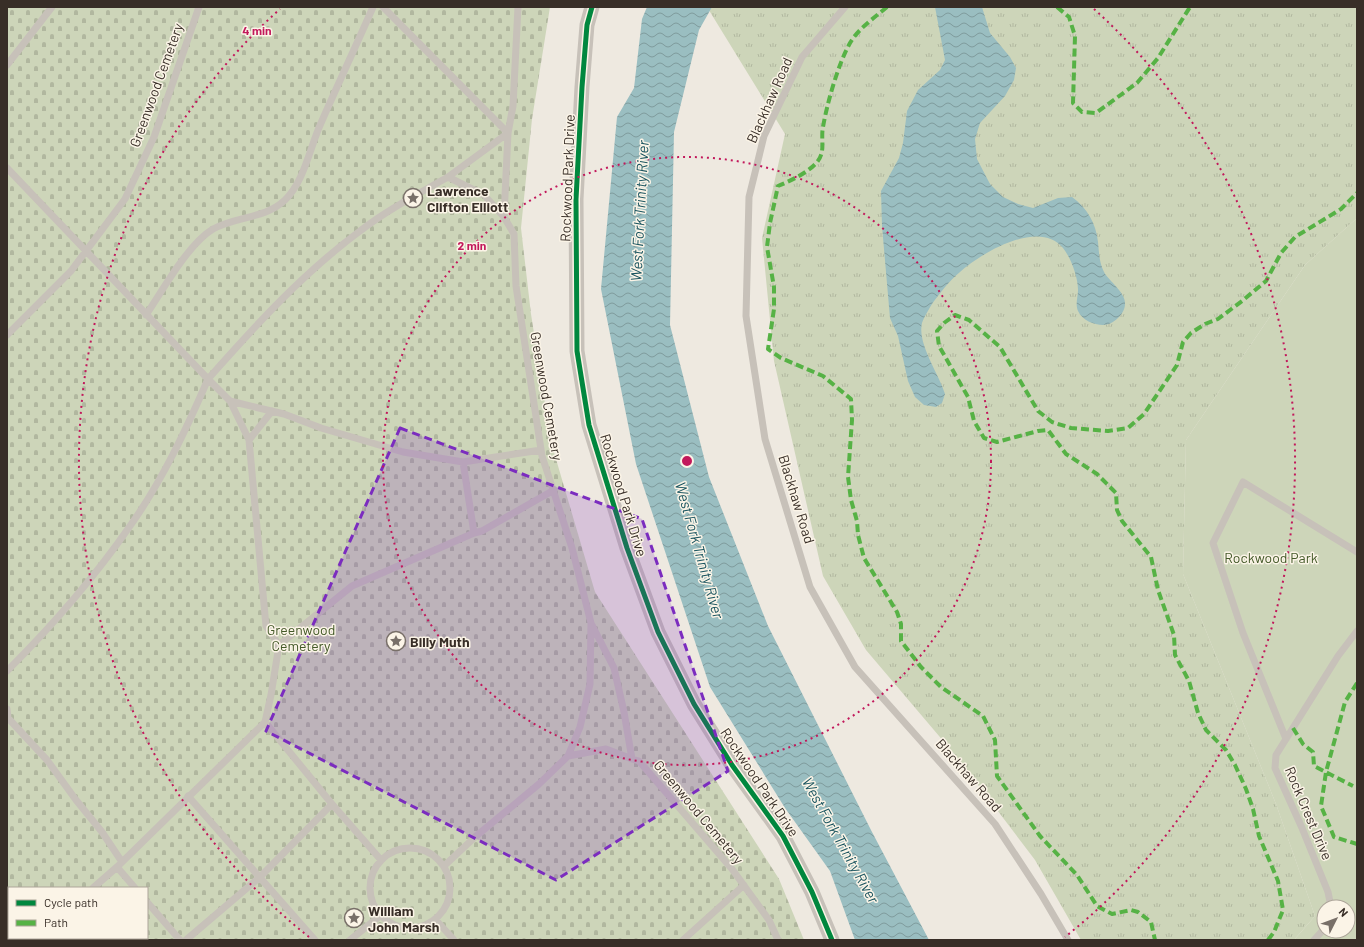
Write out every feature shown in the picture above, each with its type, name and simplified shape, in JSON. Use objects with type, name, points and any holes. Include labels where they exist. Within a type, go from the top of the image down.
[{"type":"street","name":"Rockwood Park Drive","points":[[592,7],[587,25],[576,199],[578,351],[589,425],[627,548],[658,632],[694,704],[732,765],[783,836],[812,892],[832,940]]},
{"type":"lane","points":[[7,65],[52,7]]},
{"type":"lane","name":"Greenwood Cemetery","points":[[7,336],[71,272],[125,199],[154,137],[198,7]]},
{"type":"lane","points":[[146,315],[194,245],[213,229],[235,220],[268,212],[286,200],[300,180],[320,124],[373,7]]},
{"type":"lane","points":[[383,7],[508,133]]},
{"type":"lane","points":[[504,217],[508,133],[513,106],[518,7]]},
{"type":"lane","name":"Blackhaw Road","points":[[845,7],[802,57],[764,136],[749,197],[746,316],[765,439],[810,587],[855,667],[995,824],[1041,894],[1068,940]]},
{"type":"lane","points":[[7,671],[51,626],[96,572],[131,525],[159,480],[185,431],[208,379],[273,307],[329,255],[384,214],[448,177],[508,133]]},
{"type":"lane","points":[[7,168],[146,315],[230,401],[249,440],[266,626],[279,645],[272,695],[265,722],[119,865],[94,887]]},
{"type":"lane","name":"Greenwood Cemetery","points":[[448,177],[484,195],[504,217],[514,234],[517,294],[540,450],[572,548],[591,623],[614,668],[632,758]]},
{"type":"lane","points":[[230,401],[272,411],[403,452],[463,462],[540,450]]},
{"type":"lane","points":[[249,440],[272,411]]},
{"type":"lane","points":[[463,462],[474,533]]},
{"type":"lane","points":[[1286,739],[1243,633],[1213,542],[1243,482],[1357,552]]},
{"type":"lane","points":[[279,645],[352,586],[474,533],[482,531],[554,490]]},
{"type":"lane","name":"Greenwood Cemetery","points":[[444,866],[475,837],[539,784],[568,756],[580,727],[590,684],[591,623]]},
{"type":"lane","name":"Rock Crest Drive","points":[[1329,899],[1328,892],[1302,828],[1275,768],[1276,755],[1338,656],[1357,631]]},
{"type":"lane","points":[[7,709],[7,718],[47,760],[76,800],[102,832],[119,865],[134,887]]},
{"type":"lane","points":[[265,722],[332,804],[381,860]]},
{"type":"lane","name":"Greenwood Cemetery","points":[[568,756],[606,749],[639,761],[672,797],[744,885],[769,920],[778,940]]},
{"type":"lane","points":[[188,796],[315,940]]},
{"type":"lane","points":[[186,940],[260,877],[332,804]]},
{"type":"lane","points":[[413,848],[432,854],[444,866],[450,882],[450,895],[446,906],[435,919],[424,925],[407,927],[394,924],[381,915],[375,906],[371,893],[373,872],[381,860],[394,851],[413,848]]},
{"type":"lane","name":"Greenwood Cemetery","points":[[683,940],[744,885]]},
{"type":"lane","points":[[148,903],[180,940]]},
{"type":"lane","points":[[350,940],[381,915]]},
{"type":"lane","points":[[435,919],[454,940]]},
{"type":"highlighted area","points":[[400,428],[642,519],[728,771],[556,880],[266,731]]},
{"type":"green space","name":"Greenwood Cemetery","points":[[7,7],[550,7],[532,119],[521,228],[531,314],[551,442],[595,592],[779,879],[804,940],[7,940]]},
{"type":"green space","points":[[707,7],[1357,7],[1357,218],[1305,265],[1186,440],[1183,574],[1276,804],[1315,916],[1294,940],[1081,940],[1035,860],[956,756],[866,650],[823,576],[774,361],[762,238],[785,134]]},
{"type":"green space","name":"Rockwood Park","points":[[1357,218],[1357,940],[1294,940],[1315,916],[1276,804],[1183,574],[1186,440],[1305,265]]},
{"type":"water","name":"West Fork Trinity River","points":[[647,7],[712,7],[699,30],[674,132],[670,325],[709,477],[768,626],[872,832],[929,940],[855,940],[830,871],[785,808],[710,687],[636,464],[601,289],[617,117],[634,88],[642,19]]},
{"type":"water","points":[[935,7],[982,7],[990,33],[1010,57],[1016,68],[1014,80],[1005,96],[980,123],[975,139],[977,159],[990,184],[1003,197],[1018,204],[1033,208],[1058,198],[1072,197],[1077,201],[1090,216],[1093,222],[1097,235],[1102,268],[1106,276],[1120,291],[1125,300],[1121,315],[1107,325],[1096,324],[1082,317],[1077,308],[1078,285],[1074,268],[1063,248],[1053,240],[1040,237],[1025,238],[1010,242],[981,256],[952,279],[941,291],[922,323],[921,331],[925,349],[945,394],[942,403],[936,407],[924,405],[915,397],[908,381],[898,336],[890,318],[882,226],[881,191],[899,158],[903,143],[907,111],[918,90],[940,70],[945,60]]},
{"type":"marked path","points":[[887,7],[857,33],[850,43],[837,73],[827,107],[822,130],[822,152],[818,160],[809,170],[778,186],[770,223],[767,247],[774,287],[774,309],[768,349],[781,358],[823,376],[851,399],[852,420],[848,477],[851,500],[857,521],[858,535],[864,558],[897,612],[901,624],[901,641],[921,667],[941,687],[983,716],[995,740],[997,776],[1040,836],[1077,875],[1097,906],[1112,914],[1131,910],[1138,912],[1151,922],[1155,940]]},
{"type":"marked path","points":[[1057,7],[1069,17],[1075,36],[1073,103],[1082,112],[1096,113],[1137,83],[1158,58],[1190,7]]},
{"type":"marked path","points":[[1268,940],[1274,932],[1283,910],[1278,881],[1259,836],[1253,809],[1246,789],[1226,750],[1206,730],[1198,713],[1189,681],[1175,655],[1174,635],[1158,590],[1151,557],[1122,521],[1117,510],[1116,493],[1097,474],[1066,454],[1048,430],[1038,431],[997,442],[984,438],[974,421],[968,397],[939,346],[937,331],[944,323],[955,315],[969,320],[1000,347],[1038,411],[1052,422],[1071,428],[1108,431],[1128,428],[1144,414],[1177,365],[1183,342],[1191,333],[1205,324],[1218,319],[1266,281],[1281,253],[1295,237],[1341,209],[1357,193]]},
{"type":"marked path","points":[[1357,683],[1345,702],[1326,772],[1321,806],[1334,837],[1357,844]]},
{"type":"marked path","points":[[1293,728],[1303,744],[1313,752],[1314,766],[1353,786]]},
{"type":"cycle path","points":[[592,7],[587,25],[576,199],[577,351],[589,425],[627,548],[658,632],[694,704],[732,765],[783,836],[812,892],[832,940]]},
{"type":"place","name":"Lawrence Clifton Elliott","points":[[413,198]]},
{"type":"place","name":"Billy Muth","points":[[396,641]]},
{"type":"place","name":"William John Marsh","points":[[354,918]]}]
